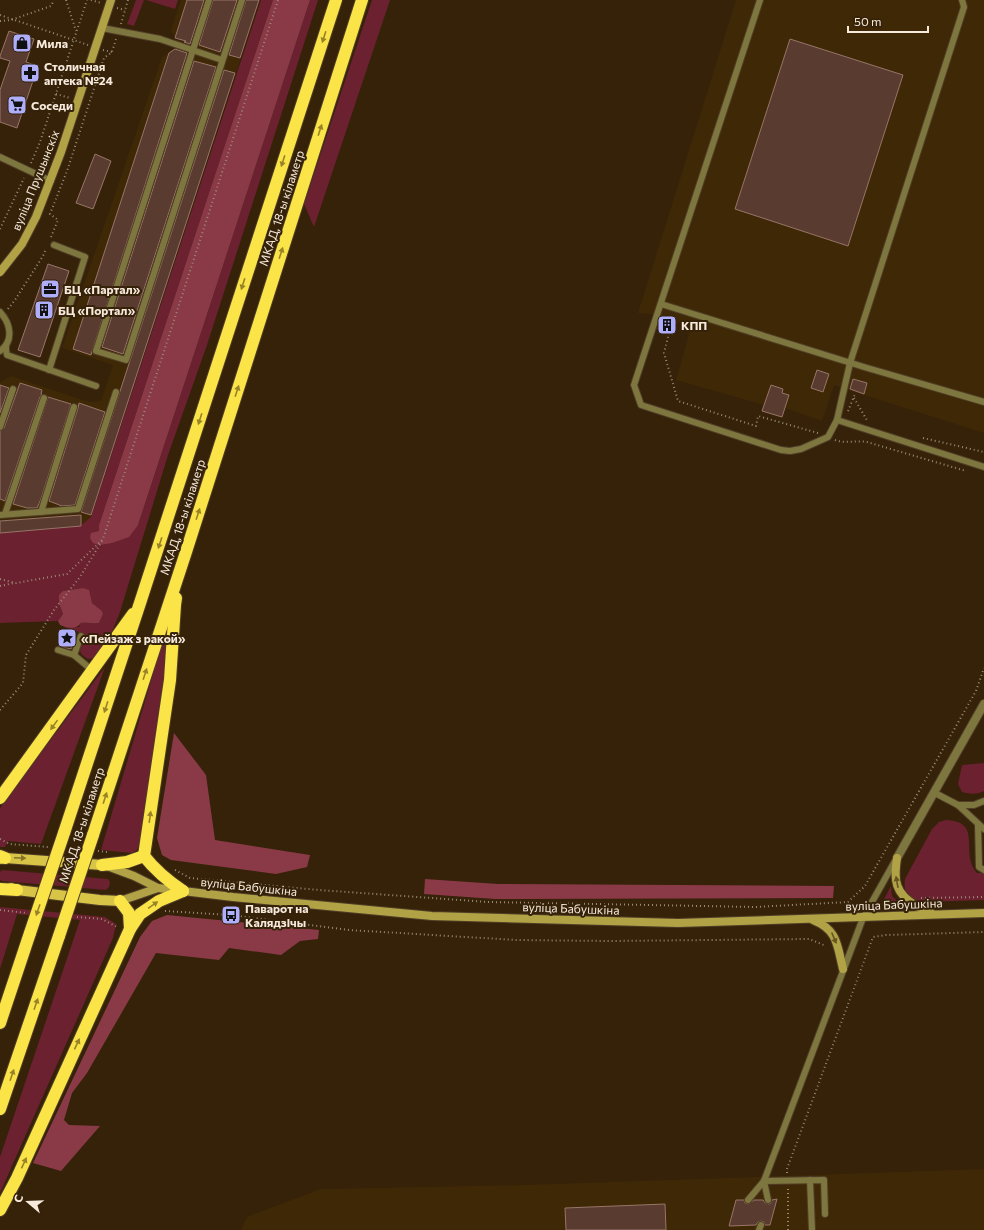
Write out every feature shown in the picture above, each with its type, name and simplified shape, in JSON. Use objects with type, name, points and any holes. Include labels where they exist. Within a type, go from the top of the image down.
[{"type":"highway","name":"МКАД, 18-ы кіламетр","points":[[0,1023],[140,603],[336,0]]},
{"type":"highway","name":"МКАД, 18-ы кіламетр","points":[[0,1109],[93,835],[186,552],[362,0]]},
{"type":"highway","points":[[144,856],[170,680],[175,605],[186,552]]},
{"type":"highway","points":[[0,798],[93,671],[140,603]]},
{"type":"highway","points":[[102,865],[127,862],[144,856]]},
{"type":"highway","points":[[144,856],[169,881],[183,891]]},
{"type":"highway","points":[[0,889],[17,890]]},
{"type":"highway","points":[[0,1210],[17,1178],[130,929],[140,914],[159,901],[183,891]]},
{"type":"highway","points":[[120,901],[129,912],[130,929]]},
{"type":"main road","points":[[2,858],[102,865]]},
{"type":"main road","points":[[0,884],[17,890],[120,901]]},
{"type":"street","name":"вуліца Прушынскіх","points":[[0,272],[22,244],[36,217],[51,181],[111,0]]},
{"type":"street","points":[[933,914],[917,907],[900,893],[896,881],[897,858],[984,704]]},
{"type":"street","name":"вуліца Бабушкіна","points":[[102,865],[134,876],[158,888],[432,916],[678,923],[984,913]]},
{"type":"street","name":"вуліца Бабушкіна","points":[[120,901],[158,888]]},
{"type":"street","points":[[810,919],[823,924],[831,932],[836,942],[843,969]]},
{"type":"lane","points":[[209,0],[96,351],[126,360],[242,0]]},
{"type":"lane","points":[[760,0],[634,385],[641,405],[781,450],[790,451],[801,449],[828,437],[840,421],[850,363],[964,7],[962,0]]},
{"type":"lane","points":[[102,28],[160,39],[222,60]]},
{"type":"lane","points":[[0,157],[51,181]]},
{"type":"lane","points":[[49,370],[85,257],[52,243]]},
{"type":"lane","points":[[661,304],[850,363],[984,402]]},
{"type":"lane","points":[[0,350],[6,346],[9,341],[9,328],[1,313]]},
{"type":"lane","points":[[6,346],[7,355],[96,386]]},
{"type":"lane","points":[[0,427],[13,389]]},
{"type":"lane","points":[[44,398],[3,514],[78,509],[116,392]]},
{"type":"lane","points":[[40,512],[74,407]]},
{"type":"lane","points":[[840,421],[984,467]]},
{"type":"lane","points":[[74,655],[81,636]]},
{"type":"lane","points":[[58,650],[74,655],[93,671]]},
{"type":"lane","points":[[935,793],[958,805],[984,829]]},
{"type":"lane","points":[[958,805],[974,805],[984,801]]},
{"type":"lane","points":[[978,824],[979,867],[984,870]]},
{"type":"lane","points":[[748,1200],[764,1181],[863,918],[897,858]]},
{"type":"lane","points":[[810,1180],[812,1230]]},
{"type":"lane","points":[[764,1181],[824,1180],[825,1214]]},
{"type":"lane","points":[[764,1181],[768,1200]]},
{"type":"path","points":[[0,22],[11,20],[51,6],[54,0]]},
{"type":"path","points":[[66,0],[76,32]]},
{"type":"path","points":[[0,229],[40,142],[87,0]]},
{"type":"path","points":[[0,710],[23,683],[26,655],[54,610],[80,577],[103,539],[278,0]]},
{"type":"path","points":[[0,15],[11,20],[74,40]]},
{"type":"path","points":[[52,243],[58,220],[50,214],[67,171],[104,58],[112,52]]},
{"type":"path","points":[[56,94],[63,96]]},
{"type":"path","points":[[1,313],[15,300],[43,256],[46,248]]},
{"type":"path","points":[[669,333],[664,353],[678,401],[756,426],[758,416],[822,434]]},
{"type":"path","points":[[840,421],[855,394]]},
{"type":"path","points":[[854,398],[870,425]]},
{"type":"path","points":[[923,438],[984,452]]},
{"type":"path","points":[[835,440],[842,442],[867,442],[969,472]]},
{"type":"path","points":[[0,586],[67,574],[103,539]]},
{"type":"path","points":[[0,578],[16,583]]},
{"type":"path","points":[[171,868],[190,878],[319,890],[488,902],[755,907],[848,902],[865,886],[976,691],[984,668]]},
{"type":"path","points":[[916,898],[984,896]]},
{"type":"path","points":[[162,911],[231,915],[348,930],[440,936],[516,940],[610,941],[809,939],[826,946]]},
{"type":"path","points":[[788,1230],[787,1169],[873,936],[984,932]]},
{"type":"shaded area","points":[[136,0],[144,0],[134,26],[127,24]]},
{"type":"shaded area","points":[[146,0],[178,0],[175,9]]},
{"type":"shaded area","points":[[181,0],[260,0],[91,517],[81,526],[0,533],[0,382],[11,376],[89,402],[101,401],[113,365],[62,348],[162,57],[174,49],[178,39],[175,38],[171,30]]},
{"type":"shaded area","points":[[261,0],[273,0],[99,525],[99,531],[90,538],[138,525],[310,0],[318,0],[207,345],[168,455],[120,612],[112,632],[95,658],[88,659],[82,655],[80,651],[85,634],[64,627],[79,627],[81,623],[99,623],[103,614],[102,611],[92,603],[83,588],[63,591],[59,603],[63,614],[58,621],[0,623],[0,533],[80,526],[91,517]]},
{"type":"shaded area","points":[[273,0],[310,0],[138,525],[129,537],[112,543],[99,545],[93,543],[90,538],[91,533],[99,531],[99,525]]},
{"type":"shaded area","points":[[372,0],[390,0],[314,227],[304,204]]},
{"type":"shaded area","points":[[736,0],[984,0],[984,433],[834,385],[822,421],[785,408],[782,417],[762,411],[764,405],[676,380],[691,327],[657,315],[638,313]]},
{"type":"shaded area","points":[[83,588],[89,590],[92,603],[102,611],[103,614],[99,623],[81,623],[77,627],[71,628],[60,625],[58,621],[63,614],[59,603],[59,595],[63,591]]},
{"type":"shaded area","points":[[167,627],[162,699],[139,845],[137,850],[132,853],[101,850]]},
{"type":"shaded area","points":[[105,667],[41,844],[8,841],[5,847],[0,847],[0,808]]},
{"type":"shaded area","points":[[174,733],[206,775],[215,840],[310,855],[307,867],[276,874],[171,860],[162,855],[157,838]]},
{"type":"shaded area","points":[[984,763],[984,791],[973,794],[962,792],[958,784],[962,765]]},
{"type":"shaded area","points":[[946,820],[958,822],[964,826],[968,832],[972,865],[977,873],[984,873],[984,900],[921,902],[906,892],[905,879],[932,829],[939,822]]},
{"type":"shaded area","points":[[2,870],[108,879],[110,882],[109,887],[106,890],[2,881],[0,880],[0,872]]},
{"type":"shaded area","points":[[425,879],[498,884],[834,886],[833,898],[495,899],[424,894]]},
{"type":"shaded area","points":[[891,886],[892,896],[900,904],[881,905]]},
{"type":"shaded area","points":[[0,907],[105,917],[116,924],[113,938],[0,1193],[0,1157],[80,920],[17,914],[0,969]]},
{"type":"shaded area","points":[[167,915],[319,930],[318,939],[300,941],[281,955],[229,948],[219,960],[156,953],[87,1073],[72,1093],[64,1120],[69,1125],[100,1126],[61,1171],[33,1163],[140,937],[152,921]]},
{"type":"shaded area","points":[[984,1169],[984,1230],[241,1230],[247,1217],[321,1189],[524,1185]]},
{"type":"building","points":[[187,0],[204,0],[190,44],[184,42],[186,41],[175,38]]},
{"type":"building","points":[[213,0],[237,0],[220,52],[199,45]]},
{"type":"building","points":[[246,0],[259,0],[240,58],[229,55]]},
{"type":"building","points":[[9,31],[34,39],[26,62],[38,66],[17,128],[0,122],[0,90],[10,61],[0,58],[0,56]]},
{"type":"building","points":[[790,39],[903,75],[848,246],[735,209]]},
{"type":"building","points":[[175,49],[187,53],[91,355],[73,349],[169,53]]},
{"type":"building","points":[[194,61],[216,67],[123,354],[102,347]]},
{"type":"building","points":[[224,70],[235,73],[91,515],[81,512]]},
{"type":"building","points":[[95,154],[111,161],[93,209],[76,203]]},
{"type":"building","name":"БЦ «Портал»","points":[[48,264],[69,271],[40,357],[18,350]]},
{"type":"building","name":"КПП","points":[[661,317],[676,322],[673,334],[658,329]]},
{"type":"building","points":[[817,370],[829,374],[823,392],[811,388]]},
{"type":"building","points":[[853,379],[867,383],[864,394],[850,389]]},
{"type":"building","points":[[20,383],[42,390],[42,394],[5,501],[0,499],[0,431],[4,428]]},
{"type":"building","points":[[0,385],[9,388],[0,413]]},
{"type":"building","points":[[771,385],[783,389],[782,393],[789,395],[782,417],[762,411]]},
{"type":"building","points":[[48,397],[71,404],[41,499],[37,508],[27,508],[13,504]]},
{"type":"building","points":[[79,403],[105,412],[75,505],[62,506],[49,501]]},
{"type":"building","points":[[81,515],[81,526],[0,533],[0,521]]},
{"type":"building","points":[[62,636],[74,640],[71,649],[59,646]]},
{"type":"building","points":[[777,1199],[770,1225],[765,1225],[764,1222],[761,1221],[756,1225],[729,1226],[736,1200],[744,1200],[745,1203],[748,1204],[754,1200],[763,1200],[765,1203],[769,1204],[772,1200]]},
{"type":"building","points":[[665,1204],[666,1230],[566,1230],[565,1208]]},
{"type":"place","name":"Мила","points":[[22,43]]},
{"type":"place","name":"Столичная аптека №24","points":[[30,73]]},
{"type":"place","name":"Соседи","points":[[17,105]]},
{"type":"place","name":"БЦ «Партал»","points":[[50,289]]},
{"type":"place","name":"БЦ «Портал»","points":[[44,310]]},
{"type":"place","name":"КПП","points":[[667,325]]},
{"type":"place","name":"«Пейзаж з ракой»","points":[[67,638]]},
{"type":"place","name":"Паварот на Калядзічы","points":[[231,915]]}]
